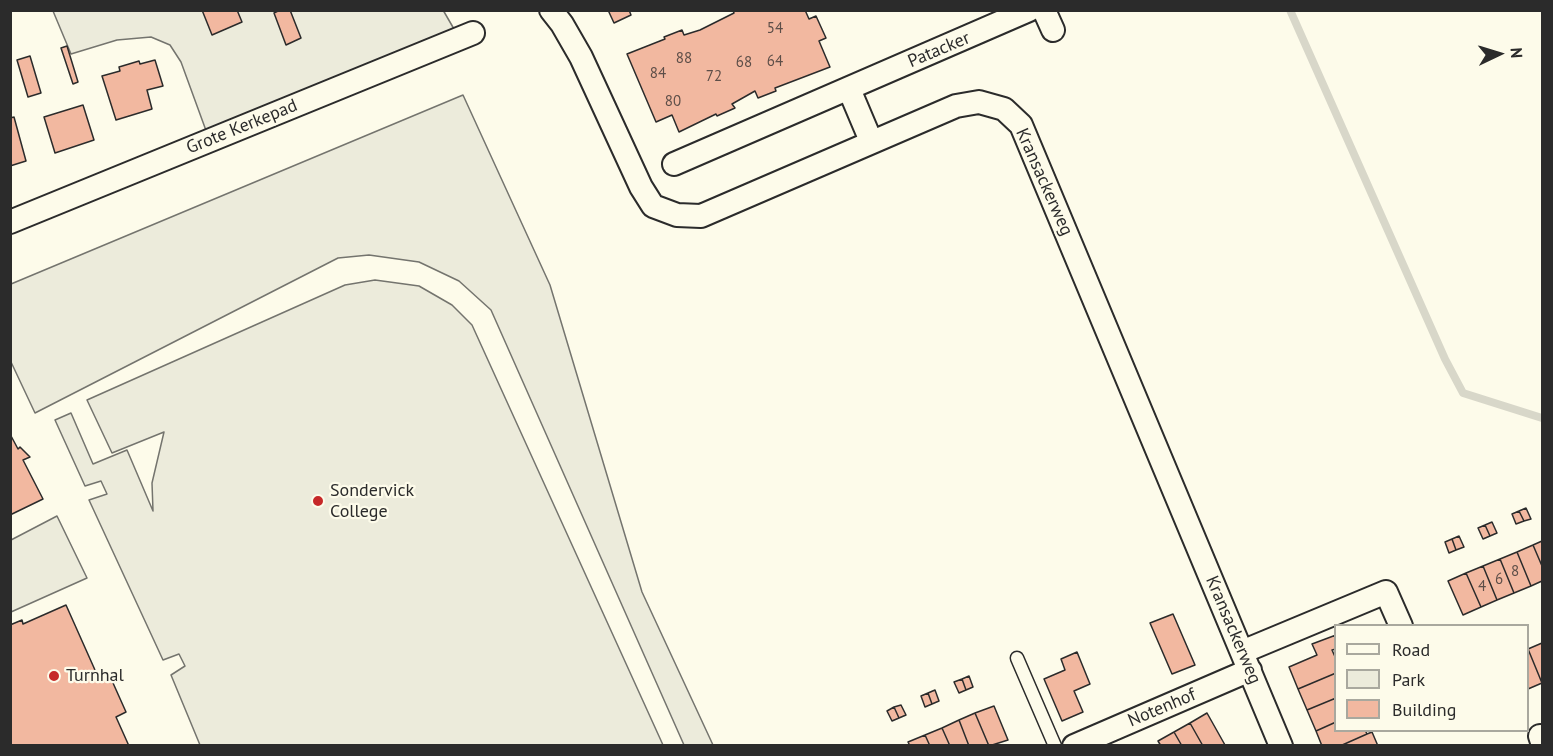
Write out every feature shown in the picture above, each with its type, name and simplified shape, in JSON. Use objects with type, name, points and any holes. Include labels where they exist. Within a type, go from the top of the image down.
[{"type":"street","name":"Kransackerweg","points":[[551,10],[581,57],[641,187],[653,206],[677,216],[700,216],[956,106],[979,102],[1004,109],[1021,124],[1281,746]]},
{"type":"street","name":"Patacker","points":[[674,164],[1029,10]]},
{"type":"street","name":"Grote Kerkepad","points":[[10,222],[473,33]]},
{"type":"street","points":[[849,89],[871,141]]},
{"type":"street","name":"Notenhof","points":[[1074,746],[1386,591],[1400,624]]},
{"type":"lane","points":[[1017,658],[1054,746]]},
{"type":"green space","points":[[443,10],[454,29],[208,136],[181,62],[170,45],[151,37],[117,40],[71,54],[53,11]]},
{"type":"green space","points":[[463,95],[550,285],[642,592],[713,745],[684,745],[491,310],[459,281],[419,262],[369,255],[338,258],[35,413],[11,362],[11,284]]},
{"type":"green space","points":[[375,280],[419,286],[452,305],[472,325],[663,745],[200,745],[171,675],[185,666],[179,654],[163,660],[89,500],[107,494],[101,481],[85,486],[55,420],[71,413],[93,464],[127,450],[153,511],[152,483],[164,432],[112,453],[87,400],[345,285]]},
{"type":"green space","points":[[57,516],[87,578],[11,612],[11,540]]},
{"type":"building","points":[[202,10],[237,10],[242,22],[212,35]]},
{"type":"building","points":[[280,10],[290,10],[301,38],[286,45],[274,13]]},
{"type":"building","points":[[608,10],[629,10],[631,15],[614,23]]},
{"type":"building","points":[[733,10],[805,10],[809,19],[816,16],[826,38],[819,41],[830,67],[775,88],[776,91],[758,98],[755,91],[732,104],[735,108],[717,116],[716,114],[679,132],[672,115],[656,122],[627,54],[682,30],[684,35],[700,30],[734,13]]},
{"type":"building","points":[[67,46],[78,82],[73,84],[61,48]]},
{"type":"building","points":[[30,56],[41,93],[28,97],[17,60]]},
{"type":"building","points":[[155,60],[163,86],[147,90],[152,109],[116,120],[102,76],[120,71],[119,67],[139,61],[140,64]]},
{"type":"building","points":[[83,105],[94,140],[55,153],[44,117]]},
{"type":"building","points":[[14,117],[26,161],[10,166],[10,118]]},
{"type":"building","points":[[10,434],[18,449],[20,447],[30,457],[23,460],[43,499],[10,515]]},
{"type":"building","points":[[1526,508],[1531,519],[1524,521],[1519,511]]},
{"type":"building","points":[[1519,511],[1524,521],[1516,524],[1512,514]]},
{"type":"building","points":[[1492,522],[1497,533],[1490,536],[1485,525]]},
{"type":"building","points":[[1485,525],[1490,536],[1483,539],[1478,528]]},
{"type":"building","points":[[1459,536],[1464,547],[1456,550],[1452,539]]},
{"type":"building","points":[[1452,539],[1456,550],[1449,553],[1445,542]]},
{"type":"building","points":[[1542,541],[1542,566],[1533,545]]},
{"type":"building","points":[[1533,545],[1542,566],[1542,581],[1531,586],[1517,552]]},
{"type":"building","points":[[1517,552],[1531,586],[1514,593],[1500,559]]},
{"type":"building","points":[[1500,559],[1514,593],[1497,600],[1483,566]]},
{"type":"building","points":[[1483,566],[1497,600],[1481,607],[1466,573]]},
{"type":"building","points":[[1466,573],[1481,607],[1463,615],[1448,581]]},
{"type":"building","name":"Turnhal","points":[[66,605],[99,679],[109,674],[126,712],[116,717],[129,746],[10,746],[10,625],[22,620],[23,624]]},
{"type":"building","points":[[1173,614],[1195,665],[1172,674],[1150,623]]},
{"type":"building","points":[[1334,636],[1334,650],[1332,650],[1334,674],[1298,689],[1289,667],[1317,655],[1312,644]]},
{"type":"building","points":[[1542,643],[1542,683],[1529,651],[1529,649]]},
{"type":"building","points":[[1529,651],[1542,683],[1529,689]]},
{"type":"building","points":[[1077,652],[1090,684],[1074,691],[1083,712],[1062,721],[1044,679],[1065,670],[1061,659]]},
{"type":"building","points":[[1334,674],[1334,699],[1307,710],[1298,689]]},
{"type":"building","points":[[969,676],[973,687],[966,690],[962,679]]},
{"type":"building","points":[[962,679],[966,690],[959,693],[954,682]]},
{"type":"building","points":[[935,690],[939,701],[932,704],[928,693]]},
{"type":"building","points":[[928,693],[932,704],[925,707],[921,696]]},
{"type":"building","points":[[1334,699],[1334,723],[1316,731],[1307,710]]},
{"type":"building","points":[[901,705],[906,715],[899,718],[894,707]]},
{"type":"building","points":[[994,706],[1008,740],[989,746],[975,713]]},
{"type":"building","points":[[894,707],[899,718],[892,721],[887,711]]},
{"type":"building","points":[[975,713],[989,746],[969,746],[959,720]]},
{"type":"building","points":[[1207,713],[1225,746],[1203,746],[1190,723]]},
{"type":"building","points":[[959,720],[969,746],[950,746],[942,728]]},
{"type":"building","points":[[1190,723],[1203,746],[1182,746],[1174,732]]},
{"type":"building","points":[[1334,723],[1334,732],[1366,732],[1367,734],[1340,746],[1322,746],[1316,731]]},
{"type":"building","points":[[942,728],[950,746],[930,746],[925,735]]},
{"type":"building","points":[[1174,732],[1182,746],[1161,746],[1158,741]]},
{"type":"building","points":[[1372,732],[1378,746],[1340,746],[1367,734]]},
{"type":"building","points":[[925,735],[930,746],[910,746],[908,742]]},
{"type":"waterway","points":[[1290,10],[1445,359],[1463,393],[1542,418]]},
{"type":"place","name":"Sondervick College","points":[[318,501]]},
{"type":"place","name":"Turnhal","points":[[54,676]]}]
